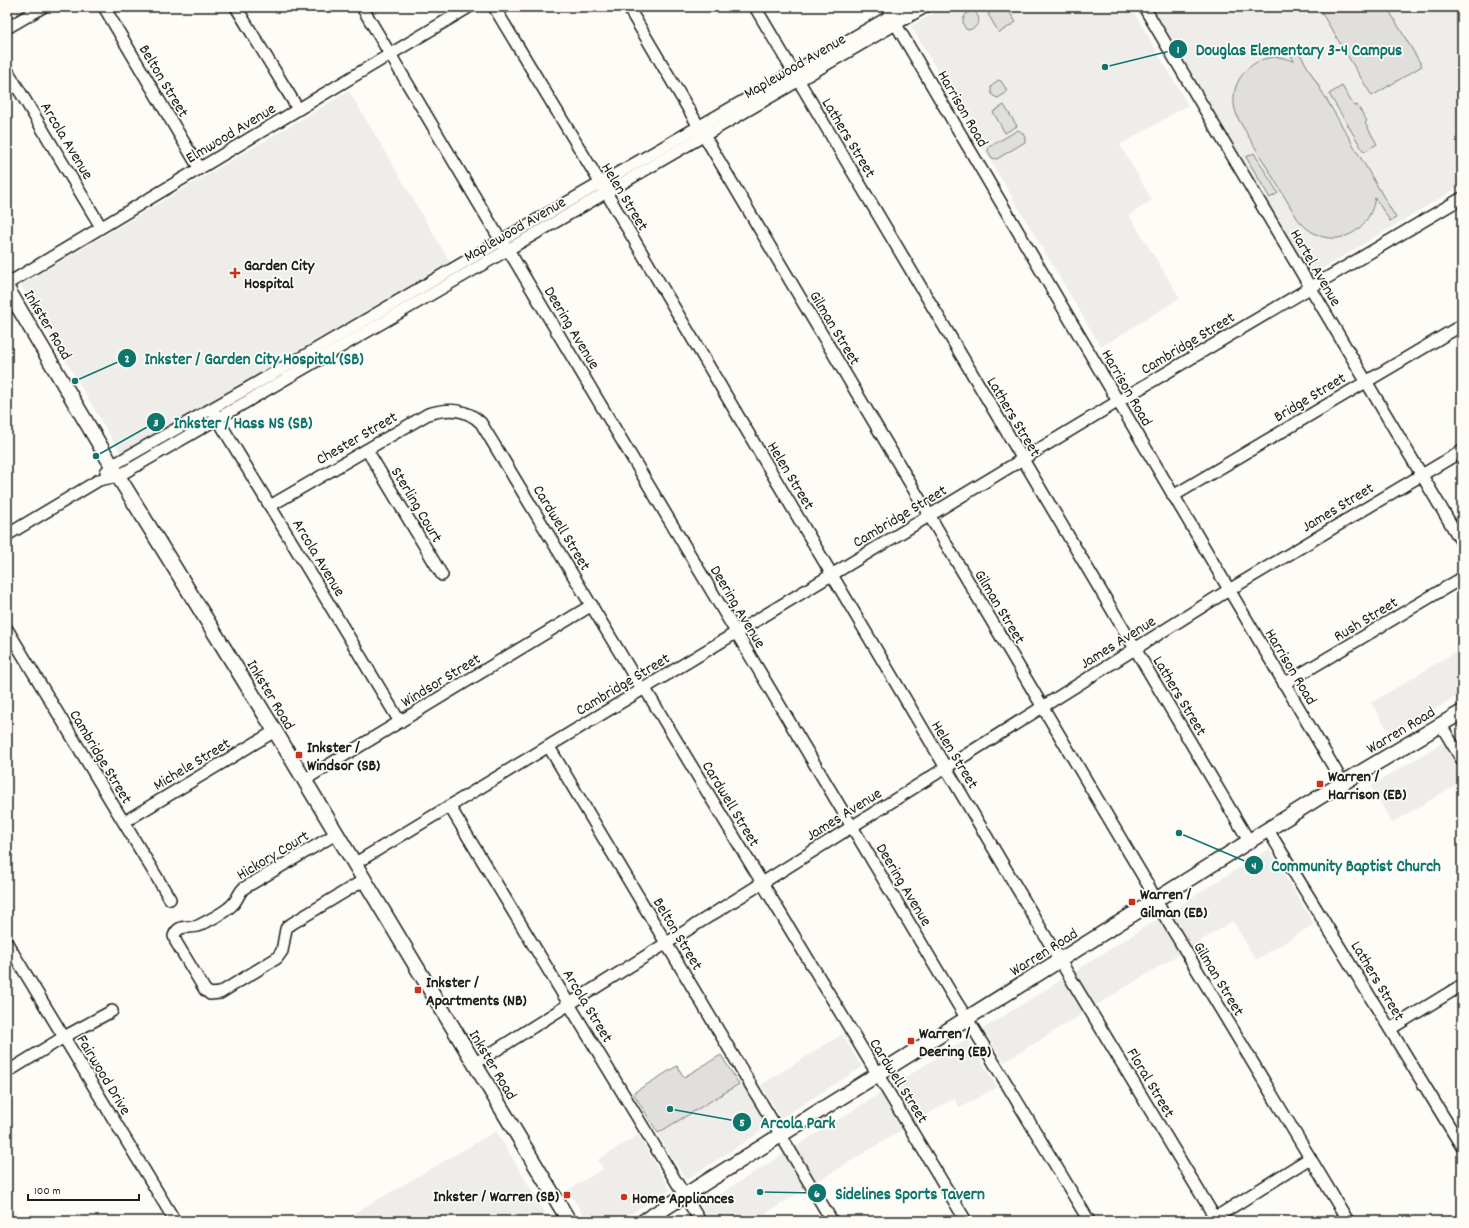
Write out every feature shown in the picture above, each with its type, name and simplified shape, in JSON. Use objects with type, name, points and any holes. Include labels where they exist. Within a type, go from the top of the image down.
[{"type":"main road","name":"Inkster Road","points":[[7,288],[115,470],[304,780],[569,1221]]},
{"type":"main road","name":"Warren Road","points":[[644,1221],[1342,783],[1462,712]]},
{"type":"street","points":[[7,28],[43,7]]},
{"type":"street","name":"Belton Street","points":[[104,7],[200,168]]},
{"type":"street","points":[[236,7],[298,109]]},
{"type":"street","name":"Deering Avenue","points":[[362,7],[1089,1221]]},
{"type":"street","name":"Elmwood Avenue","points":[[7,284],[468,7]]},
{"type":"street","name":"Helen Street","points":[[494,7],[603,188],[1060,960]]},
{"type":"street","name":"Gilman Street","points":[[628,7],[1157,900],[1164,915],[1348,1221]]},
{"type":"street","name":"Lathers Street","points":[[754,7],[1249,841]]},
{"type":"street","name":"Maplewood Avenue","points":[[413,299],[501,241],[603,188],[796,77],[906,7]]},
{"type":"street","name":"Maplewood Avenue","points":[[891,16],[925,7]]},
{"type":"street","name":"Hartel Avenue","points":[[1144,7],[1462,543]]},
{"type":"street","name":"Harrison Road","points":[[891,16],[1342,783]]},
{"type":"street","name":"Arcola Avenue","points":[[7,70],[101,227]]},
{"type":"street","name":"Maplewood Avenue","points":[[7,535],[115,470],[413,299],[508,250],[603,188]]},
{"type":"street","name":"Cambridge Street","points":[[354,864],[1022,459],[1462,198]]},
{"type":"street","name":"Bridge Street","points":[[1173,496],[1462,325]]},
{"type":"street","name":"Chester Street","points":[[270,506],[428,414],[447,409],[462,411]]},
{"type":"street","name":"Cardwell Street","points":[[462,411],[477,419],[487,432],[640,686],[647,692],[862,1050],[879,1074],[966,1221]]},
{"type":"street","name":"Arcola Avenue","points":[[215,413],[400,722]]},
{"type":"street","name":"Sterling Court","points":[[367,450],[442,575]]},
{"type":"street","name":"James Street","points":[[1229,590],[1462,451]]},
{"type":"street","name":"Rush Street","points":[[1284,684],[1462,578]]},
{"type":"street","name":"James Avenue","points":[[474,1064],[1229,590]]},
{"type":"street","name":"Windsor Street","points":[[304,780],[592,605]]},
{"type":"street","name":"Cambridge Street","points":[[7,629],[170,899]]},
{"type":"street","points":[[1441,725],[1462,760]]},
{"type":"street","name":"Michele Street","points":[[124,822],[274,731]]},
{"type":"street","name":"Belton Street","points":[[548,746],[832,1221]]},
{"type":"street","name":"Arcola Street","points":[[450,807],[570,1003],[700,1221]]},
{"type":"street","name":"Lathers Street","points":[[1268,830],[1462,1147]]},
{"type":"street","name":"Hickory Court","points":[[336,834],[244,888],[239,892],[233,905],[199,926],[183,926],[177,930],[174,936],[176,942],[205,990],[210,994],[220,992],[277,958],[282,951],[286,929],[288,926],[364,880]]},
{"type":"street","name":"Fairwood Drive","points":[[7,943],[175,1221]]},
{"type":"street","name":"Floral Street","points":[[1060,960],[1214,1220]]},
{"type":"street","points":[[1390,1029],[1462,984]]},
{"type":"street","points":[[7,1072],[64,1037],[112,1011]]},
{"type":"street","points":[[1214,1220],[1310,1158]]},
{"type":"shaded area","points":[[944,7],[1131,7],[1188,105],[1120,145],[1152,200],[1129,215],[1180,298],[1101,347],[911,26]]},
{"type":"shaded area","points":[[999,7],[1006,7],[1016,22],[999,33],[988,14]]},
{"type":"shaded area","points":[[1152,7],[1462,7],[1462,185],[1310,276]]},
{"type":"shaded area","points":[[1318,7],[1387,7],[1422,66],[1372,96]]},
{"type":"shaded area","points":[[974,11],[979,20],[978,23],[974,28],[967,30],[963,23],[964,16],[968,12]]},
{"type":"shaded area","points":[[1297,49],[1396,218],[1390,221],[1375,198],[1371,212],[1364,224],[1354,232],[1343,237],[1331,238],[1319,236],[1308,229],[1297,218],[1240,122],[1235,110],[1234,100],[1235,89],[1243,74],[1248,68],[1262,60],[1280,57],[1294,61],[1290,54]]},
{"type":"shaded area","points":[[998,80],[1001,81],[1006,89],[1006,93],[998,98],[992,94],[991,87]]},
{"type":"shaded area","points":[[1342,86],[1354,106],[1357,105],[1367,121],[1365,123],[1377,144],[1364,152],[1329,94]]},
{"type":"shaded area","name":"Garden City Hospital","points":[[349,91],[450,262],[121,454],[21,285]]},
{"type":"shaded area","points":[[1004,105],[1017,126],[1005,133],[993,112]]},
{"type":"shaded area","points":[[1018,130],[1024,135],[1025,142],[997,159],[992,158],[988,151],[989,147]]},
{"type":"shaded area","points":[[1254,153],[1278,193],[1270,198],[1246,157]]},
{"type":"shaded area","points":[[1462,648],[1462,693],[1391,735],[1371,703]]},
{"type":"shaded area","points":[[1462,731],[1462,781],[1392,823],[1371,786]]},
{"type":"shaded area","points":[[1269,849],[1314,924],[1256,960],[1233,921],[1004,1062],[983,1029]]},
{"type":"shaded area","points":[[842,1034],[862,1067],[781,1118],[761,1085]]},
{"type":"shaded area","points":[[968,1038],[997,1087],[960,1108],[954,1098],[753,1221],[710,1221],[701,1206]]},
{"type":"shaded area","points":[[721,1055],[739,1084],[658,1133],[633,1093],[677,1066],[684,1077]]},
{"type":"shaded area","points":[[739,1084],[743,1085],[768,1127],[686,1180],[658,1133]]},
{"type":"shaded area","points":[[496,1131],[550,1221],[341,1221]]},
{"type":"shaded area","points":[[638,1135],[670,1190],[618,1221],[587,1221],[568,1190],[603,1169],[598,1160]]},
{"type":"place","name":"Douglas Elementary 3-4 Campus","points":[[1105,67]]},
{"type":"place","name":"Garden City Hospital","points":[[235,273]]},
{"type":"place","name":"Inkster / Garden City Hospital (SB)","points":[[75,381]]},
{"type":"place","name":"Inkster / Hass NS (SB)","points":[[96,456]]},
{"type":"place","name":"Inkster / Windsor (SB)","points":[[299,755]]},
{"type":"place","name":"Warren / Harrison (EB)","points":[[1320,784]]},
{"type":"place","name":"Community Baptist Church","points":[[1179,833]]},
{"type":"place","name":"Warren / Gilman (EB)","points":[[1132,902]]},
{"type":"place","name":"Inkster / Apartments (NB)","points":[[418,990]]},
{"type":"place","name":"Warren / Deering (EB)","points":[[911,1041]]},
{"type":"place","name":"Arcola Park","points":[[670,1109]]},
{"type":"place","name":"Sidelines Sports Tavern","points":[[760,1192]]},
{"type":"place","name":"Inkster / Warren (SB)","points":[[567,1195]]},
{"type":"place","name":"Home Appliances","points":[[624,1197]]}]
